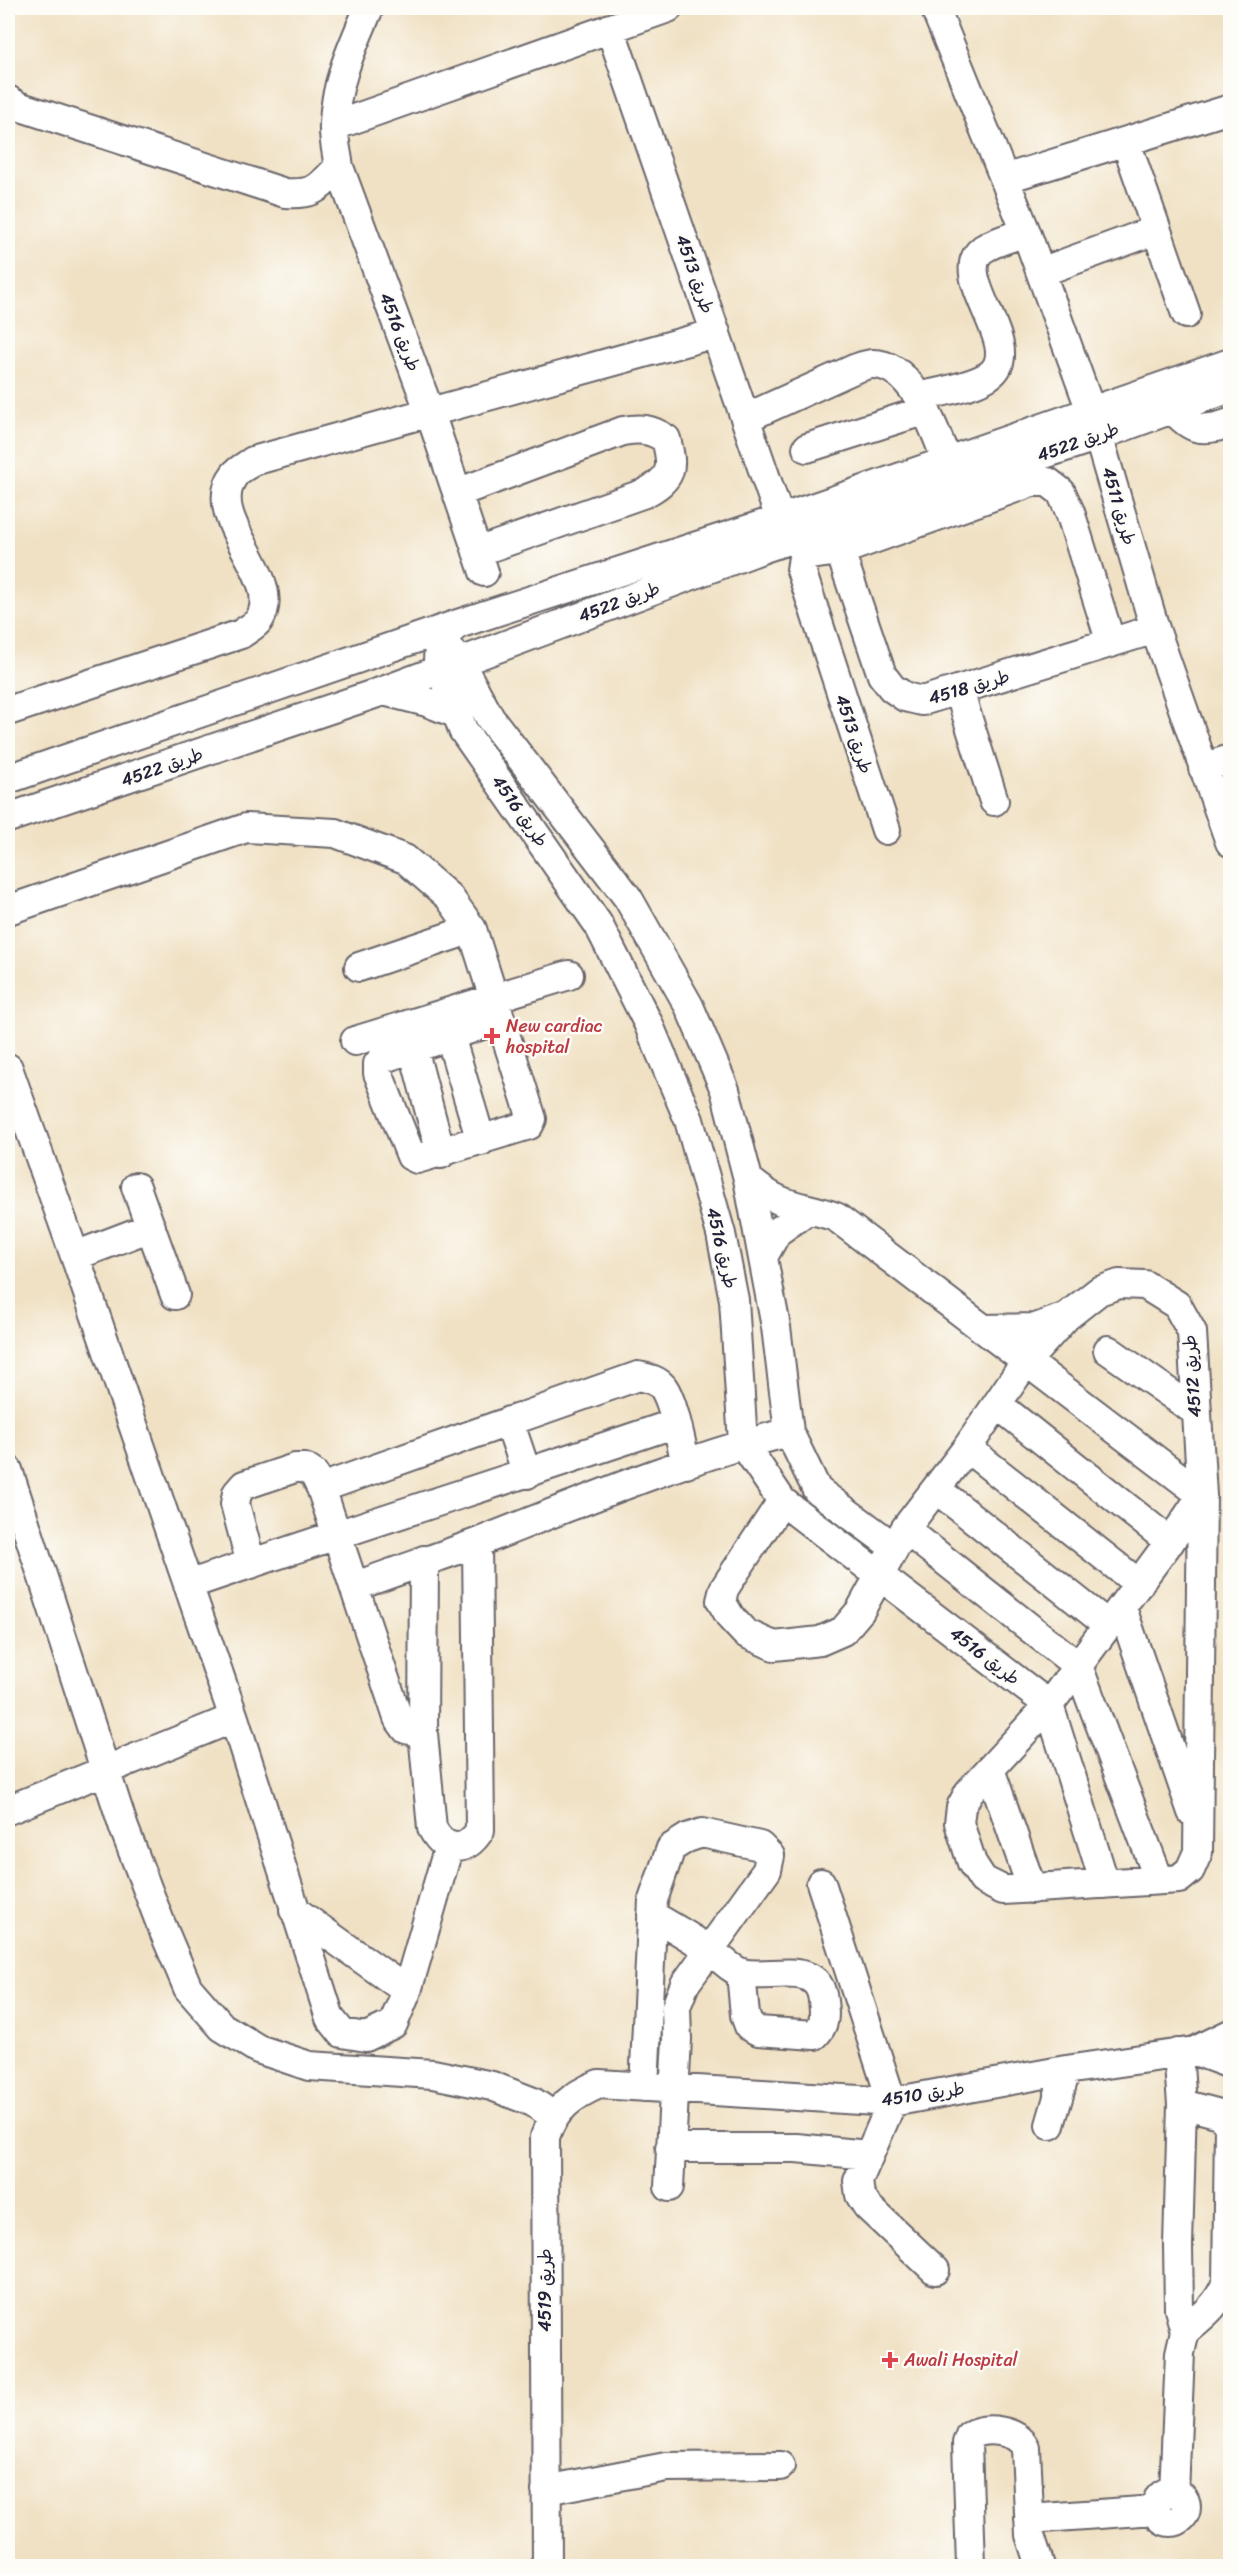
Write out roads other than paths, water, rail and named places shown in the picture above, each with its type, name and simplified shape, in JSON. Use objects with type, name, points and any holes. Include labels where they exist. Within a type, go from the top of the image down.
[{"type":"street","name":"طريق 4516","points":[[369,8],[345,64],[334,126],[339,167],[430,413],[480,562],[645,494],[662,484],[670,470],[671,458],[666,439],[654,431],[640,428],[624,430],[457,493]]},
{"type":"street","points":[[334,126],[669,8]]},
{"type":"street","name":"طريق 4511","points":[[935,8],[1041,272],[1094,423],[1155,629],[1230,842]]},
{"type":"street","name":"طريق 4513","points":[[610,28],[780,519]]},
{"type":"street","points":[[8,100],[18,106],[285,193],[302,194],[314,191],[339,167]]},
{"type":"street","points":[[1005,179],[1230,109]]},
{"type":"street","points":[[1126,142],[1186,314]]},
{"type":"street","points":[[1041,272],[1156,230]]},
{"type":"street","points":[[807,448],[922,404],[993,372],[1000,360],[1000,347],[976,287],[974,273],[976,258],[983,249],[1026,232]]},
{"type":"street","points":[[8,711],[241,634],[259,621],[265,604],[263,588],[230,512],[225,494],[235,474],[254,461],[716,333]]},
{"type":"street","name":"طريق 4522","points":[[8,779],[411,641],[449,649],[501,645],[767,547],[804,553],[1230,363]]},
{"type":"street","points":[[746,418],[854,369],[872,364],[886,367],[900,375],[922,404],[947,461]]},
{"type":"street","name":"طريق 4522","points":[[8,818],[383,691],[449,649],[780,519],[947,461],[1094,423],[1172,408],[1230,388]]},
{"type":"street","points":[[1172,408],[1186,425],[1213,429],[1230,423]]},
{"type":"street","points":[[804,553],[840,551],[1032,482],[1048,482],[1061,492],[1070,512],[1111,643]]},
{"type":"street","name":"طريق 4518","points":[[840,551],[882,675],[892,688],[905,698],[922,701],[960,691],[1155,629]]},
{"type":"street","name":"طريق 4513","points":[[804,553],[886,830]]},
{"type":"street","points":[[383,691],[426,702],[467,707],[501,645]]},
{"type":"street","name":"طريق 4516","points":[[449,649],[467,707],[463,729],[598,924],[648,1023],[689,1120],[721,1234],[734,1300],[743,1443],[782,1501],[1049,1706]]},
{"type":"street","points":[[960,691],[994,801]]},
{"type":"street","name":"طريق 4516","points":[[467,707],[490,718],[628,898],[689,1006],[725,1090],[748,1179],[763,1257],[776,1327],[789,1432],[817,1490],[900,1538],[1078,1666]]},
{"type":"street","points":[[1203,768],[1230,759]]},
{"type":"street","points":[[8,910],[246,828],[335,833],[405,859],[448,897],[472,929],[497,1009],[532,1119],[529,1125],[417,1160],[411,1156],[378,1073],[378,1064],[384,1058],[450,1036],[497,1009],[569,975]]},
{"type":"street","points":[[359,967],[472,929]]},
{"type":"street","points":[[355,1041],[497,1009]]},
{"type":"street","points":[[450,1036],[481,1141]]},
{"type":"street","points":[[413,1048],[441,1154]]},
{"type":"street","points":[[8,1068],[234,1718],[330,2018],[342,2033],[366,2037],[393,2024],[407,1991],[449,1846]]},
{"type":"street","points":[[748,1179],[774,1199],[807,1211],[836,1217],[1202,1495],[1049,1706],[1105,1884]]},
{"type":"street","points":[[136,1187],[175,1295]]},
{"type":"street","points":[[763,1257],[777,1232],[807,1211]]},
{"type":"street","points":[[75,1256],[151,1227]]},
{"type":"street","name":"طريق 4512","points":[[880,1574],[900,1538],[967,1448],[1027,1360],[1066,1317],[1099,1292],[1119,1284],[1145,1285],[1177,1305],[1192,1332],[1195,1411],[1202,1495],[1198,1852],[1190,1870],[1179,1879],[1003,1890],[983,1880],[972,1863],[959,1823],[961,1808],[969,1792],[1049,1706]]},
{"type":"street","points":[[984,1329],[1036,1328],[1066,1317]]},
{"type":"street","points":[[1108,1350],[1195,1411]]},
{"type":"street","points":[[321,1488],[638,1376],[653,1379],[663,1388],[676,1423],[686,1464]]},
{"type":"street","points":[[998,1404],[1170,1542]]},
{"type":"street","points":[[509,1421],[527,1473]]},
{"type":"street","points":[[188,1585],[676,1423]]},
{"type":"street","points":[[354,1587],[424,1560],[477,1543],[553,1511],[743,1443],[789,1432]]},
{"type":"street","points":[[967,1448],[1139,1584]]},
{"type":"street","points":[[251,1564],[235,1504],[237,1493],[244,1485],[295,1468],[305,1468],[314,1474],[321,1488],[398,1718],[406,1729],[423,1733]]},
{"type":"street","points":[[8,1470],[104,1772],[160,1922],[188,1988],[222,2026],[258,2049],[309,2066],[433,2074],[480,2084],[533,2102],[555,2117]]},
{"type":"street","points":[[936,1490],[1115,1617],[1198,1831]]},
{"type":"street","points":[[782,1501],[724,1589],[721,1601],[731,1618],[745,1633],[774,1646],[820,1641],[843,1631],[860,1611],[880,1574]]},
{"type":"street","points":[[424,1560],[423,1733],[432,1828],[438,1839],[449,1846],[462,1847],[474,1841],[480,1830],[477,1543]]},
{"type":"street","points":[[1078,1666],[1159,1880]]},
{"type":"street","points":[[8,1810],[234,1718]]},
{"type":"street","points":[[990,1769],[1032,1888]]},
{"type":"street","points":[[644,2087],[653,1900],[671,1848],[687,1838],[702,1833],[760,1846],[770,1856],[767,1870],[685,1984],[676,2007],[677,2039],[669,2187]]},
{"type":"street","points":[[820,1883],[892,2102],[858,2181],[860,2195],[867,2206],[935,2270]]},
{"type":"street","points":[[294,1910],[407,1991]]},
{"type":"street","points":[[652,1915],[710,1950],[741,1973]]},
{"type":"street","points":[[1029,2519],[1165,2501],[1180,2353],[1185,2331],[1179,2309],[1178,2245],[1182,2104],[1186,2052],[1230,2034]]},
{"type":"street","name":"طريق 4510","points":[[644,2087],[892,2102],[1066,2070],[1186,2052],[1230,2064]]},
{"type":"street","points":[[1050,2125],[1066,2070]]},
{"type":"street","name":"طريق 4519","points":[[547,2566],[545,2138],[561,2106],[580,2092],[599,2084],[644,2087]]},
{"type":"street","points":[[1182,2104],[1220,2114],[1229,2126],[1227,2281],[1222,2295],[1207,2313],[1185,2331]]},
{"type":"street","points":[[670,2148],[796,2148],[868,2155]]},
{"type":"street","points":[[971,2566],[968,2439],[974,2433],[1009,2432],[1023,2442],[1026,2448],[1032,2546],[1040,2566]]},
{"type":"street","points":[[546,2490],[666,2467],[780,2466]]},
{"type":"place","name":"New cardiac hospital","points":[[492,1036]]},
{"type":"place","name":"Awali Hospital","points":[[890,2360]]}]
